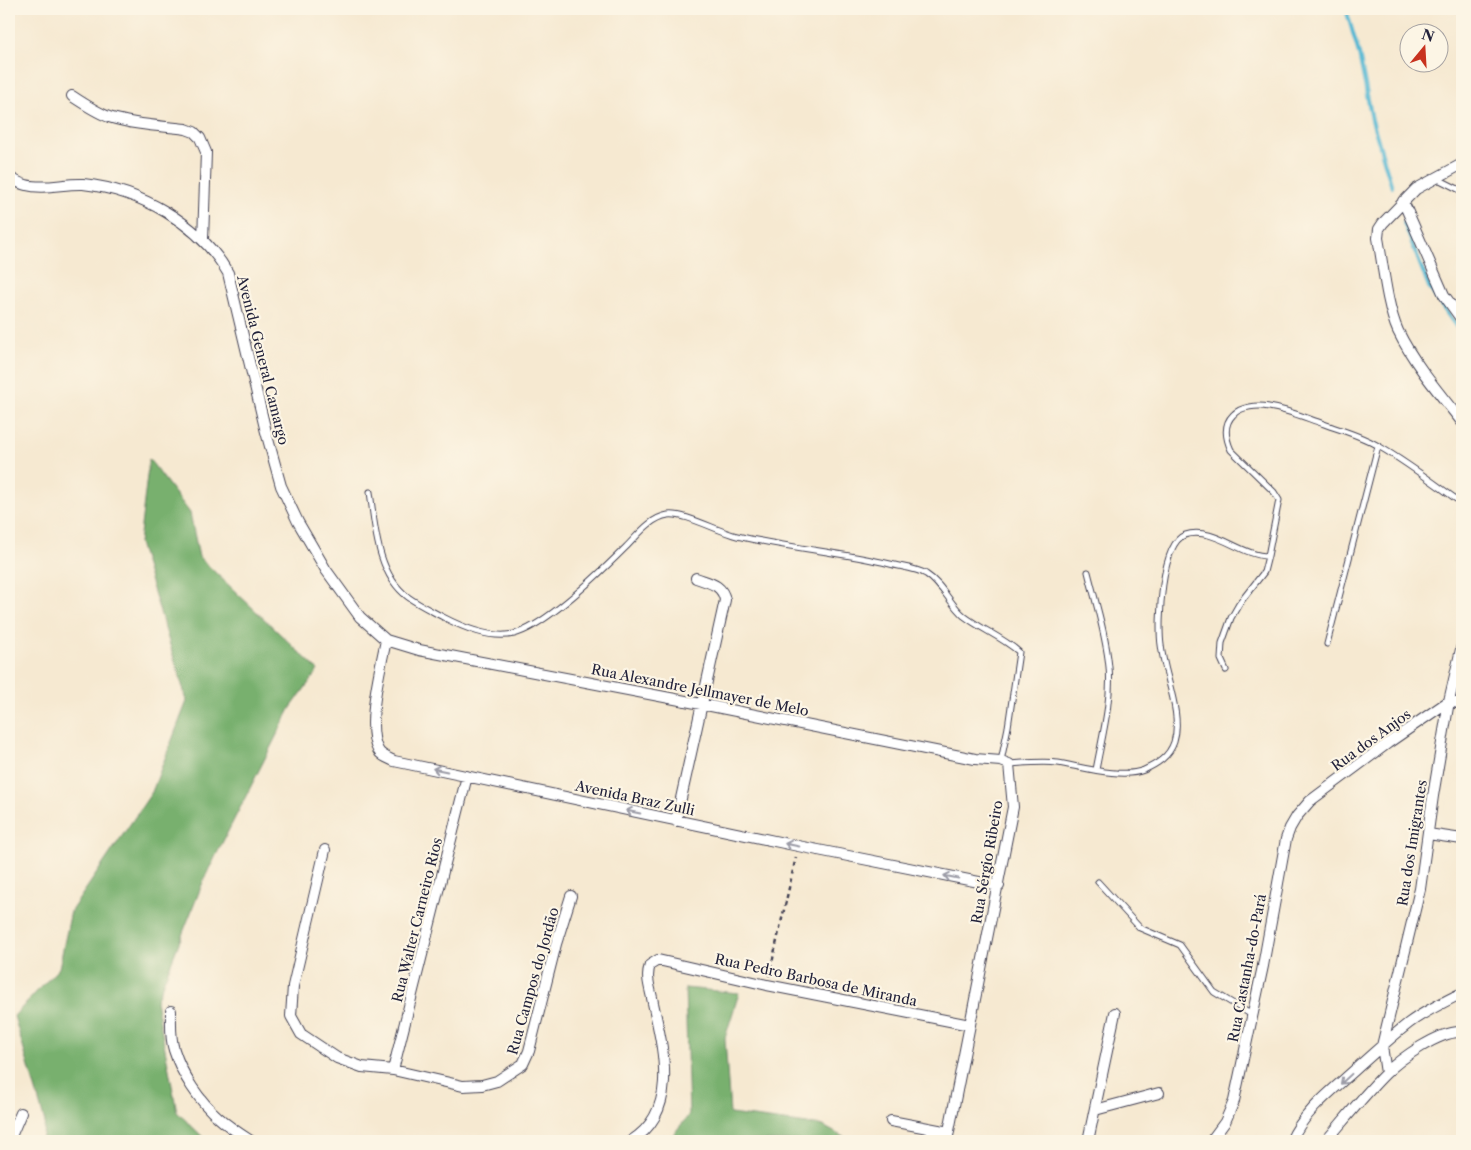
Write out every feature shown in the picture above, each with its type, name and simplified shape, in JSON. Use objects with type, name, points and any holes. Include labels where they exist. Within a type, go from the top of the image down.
[{"type":"street","points":[[72,96],[109,117],[186,129],[194,132],[200,138],[206,152],[203,240]]},
{"type":"street","points":[[1462,164],[1416,189],[1382,223],[1378,238],[1390,308],[1398,330],[1412,355],[1462,422]]},
{"type":"street","name":"Avenida General Camargo","points":[[9,177],[24,185],[38,187],[83,184],[136,198],[165,210],[203,240],[219,257],[228,272],[266,432],[281,486],[298,522],[326,570],[360,616],[386,640]]},
{"type":"street","points":[[1403,201],[1444,295],[1462,320]]},
{"type":"street","points":[[676,821],[724,600],[721,589],[715,584],[696,578]]},
{"type":"street","name":"Rua Alexandre Jellmayer de Melo","points":[[386,640],[420,650],[975,759],[1005,763]]},
{"type":"street","name":"Avenida Braz Zulli","points":[[386,640],[373,722],[374,739],[378,750],[384,756],[394,761],[676,821],[999,886]]},
{"type":"street","name":"Rua dos Imigrantes","points":[[1386,1073],[1382,1046],[1420,889],[1449,701],[1462,645]]},
{"type":"street","points":[[1449,701],[1462,704]]},
{"type":"street","name":"Rua dos Anjos","points":[[1310,801],[1388,743],[1449,701]]},
{"type":"street","name":"Rua Sérgio Ribeiro","points":[[948,1136],[999,886],[1013,807],[1005,763]]},
{"type":"street","name":"Rua Walter Carneiro Rios","points":[[393,1070],[467,776]]},
{"type":"street","name":"Rua Castanha-do-Pará","points":[[1211,1141],[1225,1122],[1234,1101],[1286,839],[1296,816],[1310,801]]},
{"type":"street","points":[[1428,834],[1462,839]]},
{"type":"street","name":"Rua Campos do Jordão","points":[[324,850],[292,986],[291,1016],[301,1034],[337,1058],[362,1067],[393,1070],[463,1086],[482,1085],[497,1081],[523,1064],[529,1051],[556,944],[571,896]]},
{"type":"street","name":"Rua Pedro Barbosa de Miranda","points":[[631,1141],[641,1135],[652,1121],[660,1106],[664,1090],[666,1068],[647,978],[650,965],[658,960],[767,985],[970,1025]]},
{"type":"street","points":[[1291,1141],[1306,1117],[1382,1046],[1410,1022],[1462,993]]},
{"type":"street","points":[[171,1011],[171,1032],[174,1049],[184,1073],[200,1099],[218,1118],[251,1141]]},
{"type":"street","points":[[1088,1141],[1115,1013]]},
{"type":"street","points":[[1326,1141],[1386,1073],[1422,1046],[1441,1036],[1462,1032]]},
{"type":"street","points":[[1095,1110],[1159,1093]]},
{"type":"street","points":[[9,1141],[21,1113]]},
{"type":"street","points":[[892,1120],[948,1136]]},
{"type":"lane","points":[[1435,178],[1462,191]]},
{"type":"lane","points":[[1226,670],[1220,660],[1222,643],[1231,618],[1239,604],[1264,572],[1278,500],[1274,492],[1231,450],[1227,442],[1226,433],[1232,415],[1240,410],[1268,407],[1304,417],[1358,436],[1378,446],[1456,499],[1462,501]]},
{"type":"lane","points":[[1327,644],[1378,446]]},
{"type":"lane","points":[[370,492],[378,541],[385,565],[395,584],[407,596],[450,621],[479,632],[500,635],[514,634],[532,626],[576,594],[652,521],[670,514],[680,515],[737,536],[875,561],[924,573],[940,585],[951,603],[964,616],[1008,642],[1019,652],[1008,727],[1005,763],[1058,763],[1111,773],[1142,771],[1158,763],[1166,756],[1174,741],[1176,728],[1175,714],[1161,646],[1160,624],[1168,559],[1174,544],[1185,535],[1202,535],[1216,538],[1259,556],[1268,556]]},
{"type":"lane","points":[[1088,572],[1103,632],[1109,668],[1104,730],[1096,770]]},
{"type":"lane","points":[[1098,882],[1140,928],[1180,945],[1214,992],[1252,1015]]},
{"type":"path","points":[[767,985],[798,846]]},
{"type":"green space","points":[[149,459],[190,513],[199,557],[318,670],[290,709],[205,877],[156,1001],[177,1112],[207,1141],[42,1141],[45,1122],[14,1016],[59,968],[71,911],[152,792],[187,701],[139,543]]},
{"type":"green space","points":[[685,988],[739,993],[725,1038],[730,1114],[823,1126],[851,1141],[668,1141],[689,1115]]},
{"type":"waterway","points":[[1346,9],[1359,54],[1372,120],[1392,187]]},
{"type":"waterway","points":[[1404,223],[1429,287],[1462,335]]}]
